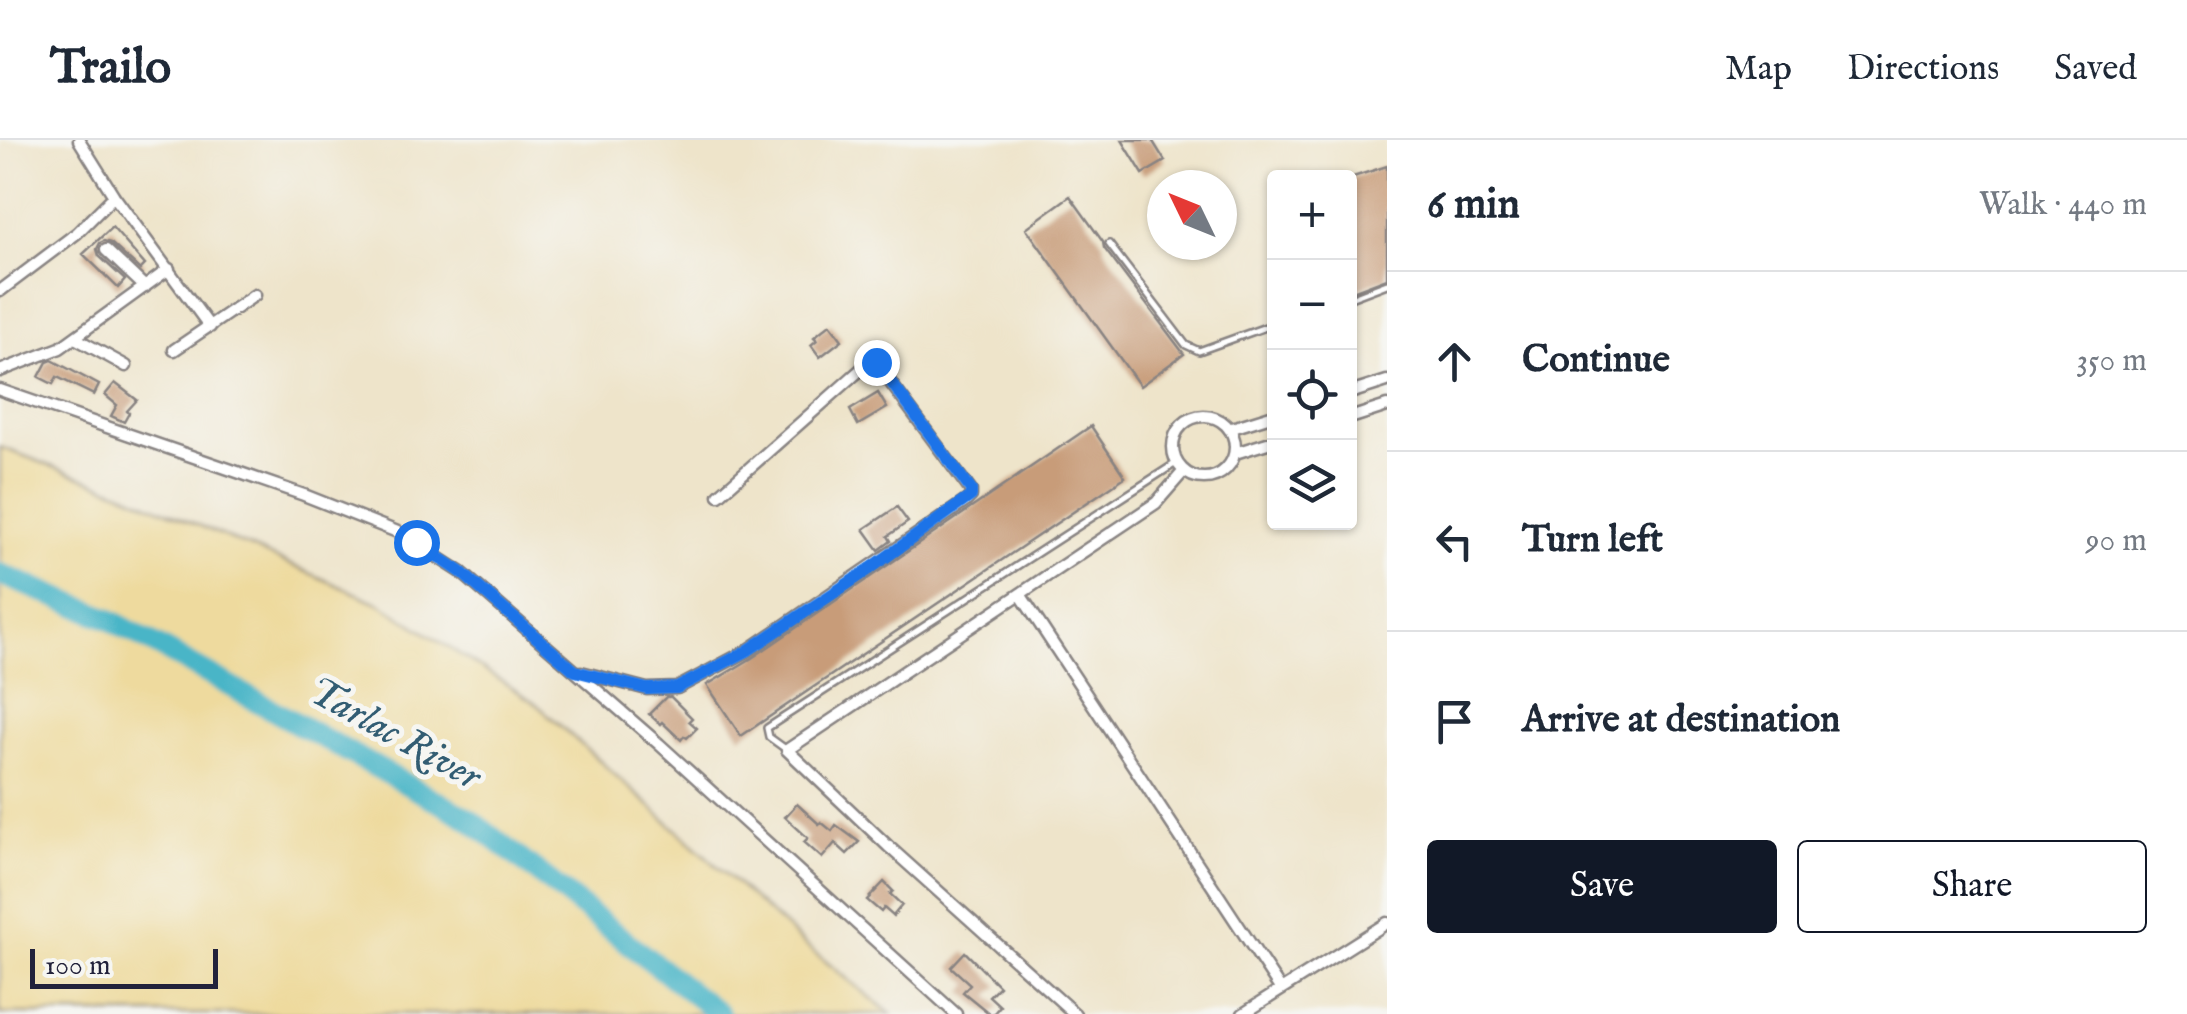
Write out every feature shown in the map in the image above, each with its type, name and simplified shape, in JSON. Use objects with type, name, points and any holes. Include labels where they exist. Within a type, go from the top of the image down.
[{"type":"street","points":[[78,140],[114,196],[210,326]]},
{"type":"street","points":[[0,291],[77,233],[114,196]]},
{"type":"street","points":[[106,250],[145,287]]},
{"type":"street","points":[[0,372],[52,352],[75,338],[169,269]]},
{"type":"street","points":[[174,350],[255,296]]},
{"type":"street","points":[[75,338],[126,366]]},
{"type":"street","points":[[575,671],[647,689],[677,688],[747,651],[871,568],[966,501],[971,490],[876,362],[872,362],[719,496]]},
{"type":"street","points":[[1357,391],[1387,382]]},
{"type":"street","points":[[0,390],[304,495],[400,534],[461,572],[659,744],[956,1014]]},
{"type":"street","points":[[1357,400],[1364,413]]},
{"type":"street","points":[[1357,416],[1387,406]]},
{"type":"street","points":[[1207,416],[1223,422],[1234,436],[1235,453],[1228,468],[1214,477],[1198,479],[1180,468],[1172,446],[1177,430],[1190,418],[1207,416]]},
{"type":"street","points":[[1228,429],[1267,417]]},
{"type":"street","points":[[1235,453],[1267,443]]},
{"type":"street","points":[[1075,1014],[787,750],[1156,504],[1180,468]]},
{"type":"street","points":[[1020,594],[1281,990]]},
{"type":"street","points":[[1243,1014],[1387,923]]},
{"type":"lane","points":[[1109,244],[1186,345],[1199,351],[1267,327]]},
{"type":"lane","points":[[1357,295],[1387,284]]},
{"type":"lane","points":[[787,750],[769,737],[766,728],[1180,468]]},
{"type":"sand","points":[[0,447],[124,493],[381,604],[534,702],[804,944],[891,1014],[0,1014]]},
{"type":"building","points":[[1122,140],[1152,140],[1165,161],[1143,174]]},
{"type":"building","points":[[1387,166],[1387,278],[1357,289],[1357,260],[1357,176]]},
{"type":"building","points":[[1070,196],[1184,354],[1140,386],[1026,228]]},
{"type":"building","points":[[112,227],[145,265],[140,270],[111,243],[100,243],[99,256],[125,280],[118,288],[83,254]]},
{"type":"building","points":[[830,324],[842,340],[820,357],[811,345],[817,340],[814,337]]},
{"type":"building","points":[[52,360],[99,385],[94,395],[57,377],[53,384],[39,377]]},
{"type":"building","points":[[115,383],[137,400],[127,411],[124,422],[111,416],[117,405],[105,395]]},
{"type":"building","points":[[878,393],[887,408],[858,425],[850,410]]},
{"type":"building","points":[[1091,426],[1125,477],[741,736],[707,685]]},
{"type":"building","points":[[897,507],[908,522],[888,536],[891,541],[879,550],[864,529]]},
{"type":"building","points":[[666,697],[671,697],[692,718],[689,721],[697,728],[687,738],[681,740],[649,714]]},
{"type":"building","points":[[797,804],[819,824],[832,831],[836,825],[859,842],[847,854],[835,843],[822,858],[804,842],[808,838],[785,817]]},
{"type":"building","points":[[884,882],[902,905],[893,916],[867,900]]},
{"type":"building","points":[[965,952],[999,986],[989,996],[1000,1006],[993,1014],[963,992],[970,984],[951,967]]},
{"type":"waterway","name":"Tarlac River","points":[[0,574],[107,618],[469,819],[719,1014]]},
{"type":"route","points":[[416,542],[503,606],[575,671],[647,689],[677,688],[747,651],[971,496],[971,490],[876,362]]}]
